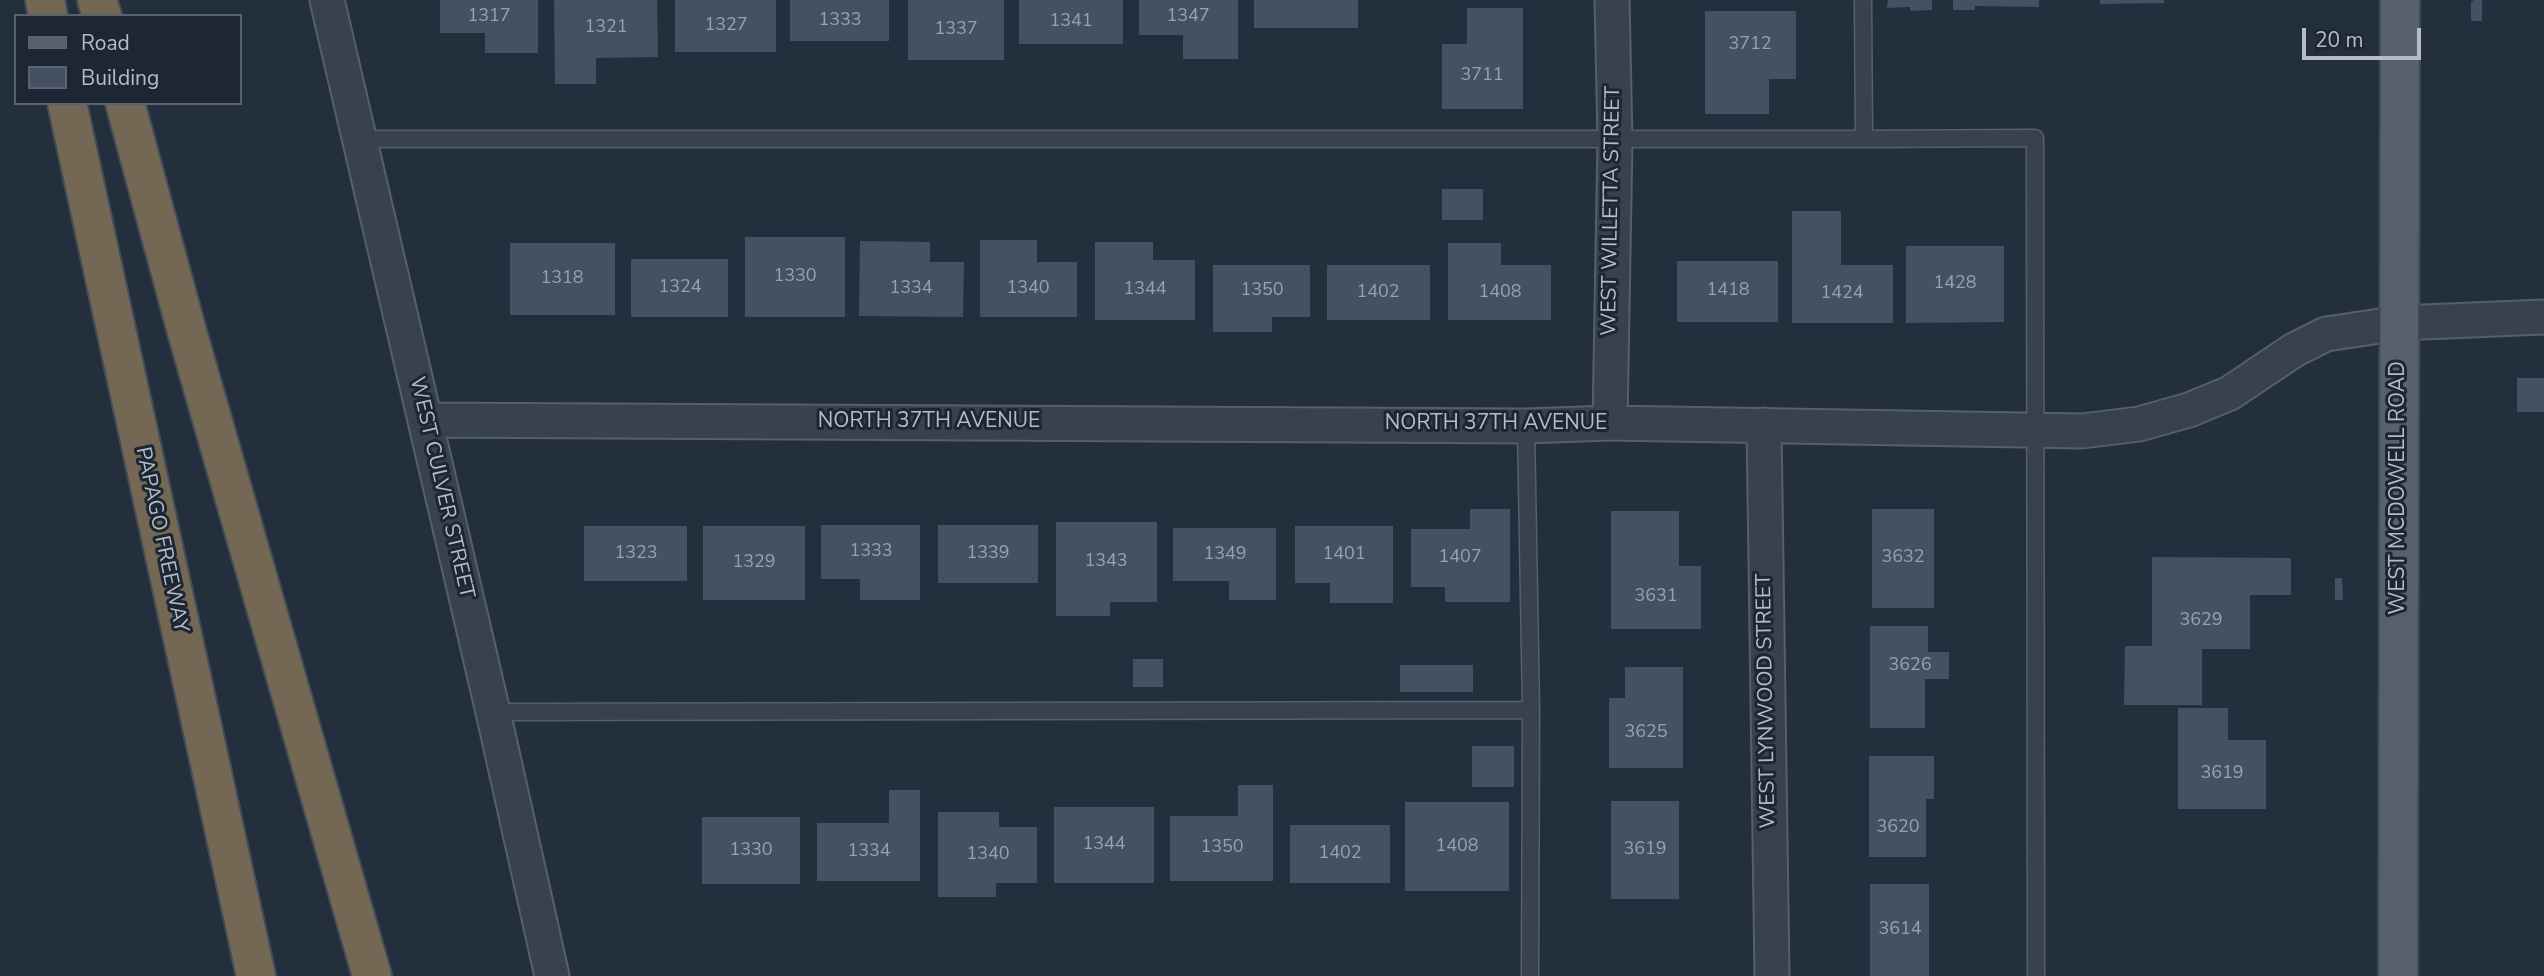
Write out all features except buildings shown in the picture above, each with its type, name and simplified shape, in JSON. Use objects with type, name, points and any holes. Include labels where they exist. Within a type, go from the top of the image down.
[{"type":"highway","name":"PAPAGO FREEWAY","points":[[67,105],[256,976]]},
{"type":"highway","points":[[126,105],[187,332],[372,976]]},
{"type":"main road","name":"WEST MCDOWELL ROAD","points":[[2398,976],[2400,0]]},
{"type":"street","name":"WEST CULVER STREET","points":[[327,0],[552,976]]},
{"type":"street","name":"WEST WILLETTA STREET","points":[[1609,423],[1615,140],[1612,0]]},
{"type":"street","name":"NORTH 37TH AVENUE","points":[[425,419],[1526,426],[1609,423],[2082,431],[2139,424],[2189,410],[2230,393],[2294,350],[2326,334],[2400,323],[2544,317]]},
{"type":"street","name":"WEST LYNWOOD STREET","points":[[1764,425],[1772,976]]},
{"type":"lane","points":[[1863,0],[1864,139]]},
{"type":"lane","points":[[358,139],[2035,138],[2036,976]]},
{"type":"lane","points":[[1526,426],[1531,710],[1530,976]]},
{"type":"lane","points":[[493,712],[1531,710]]}]
